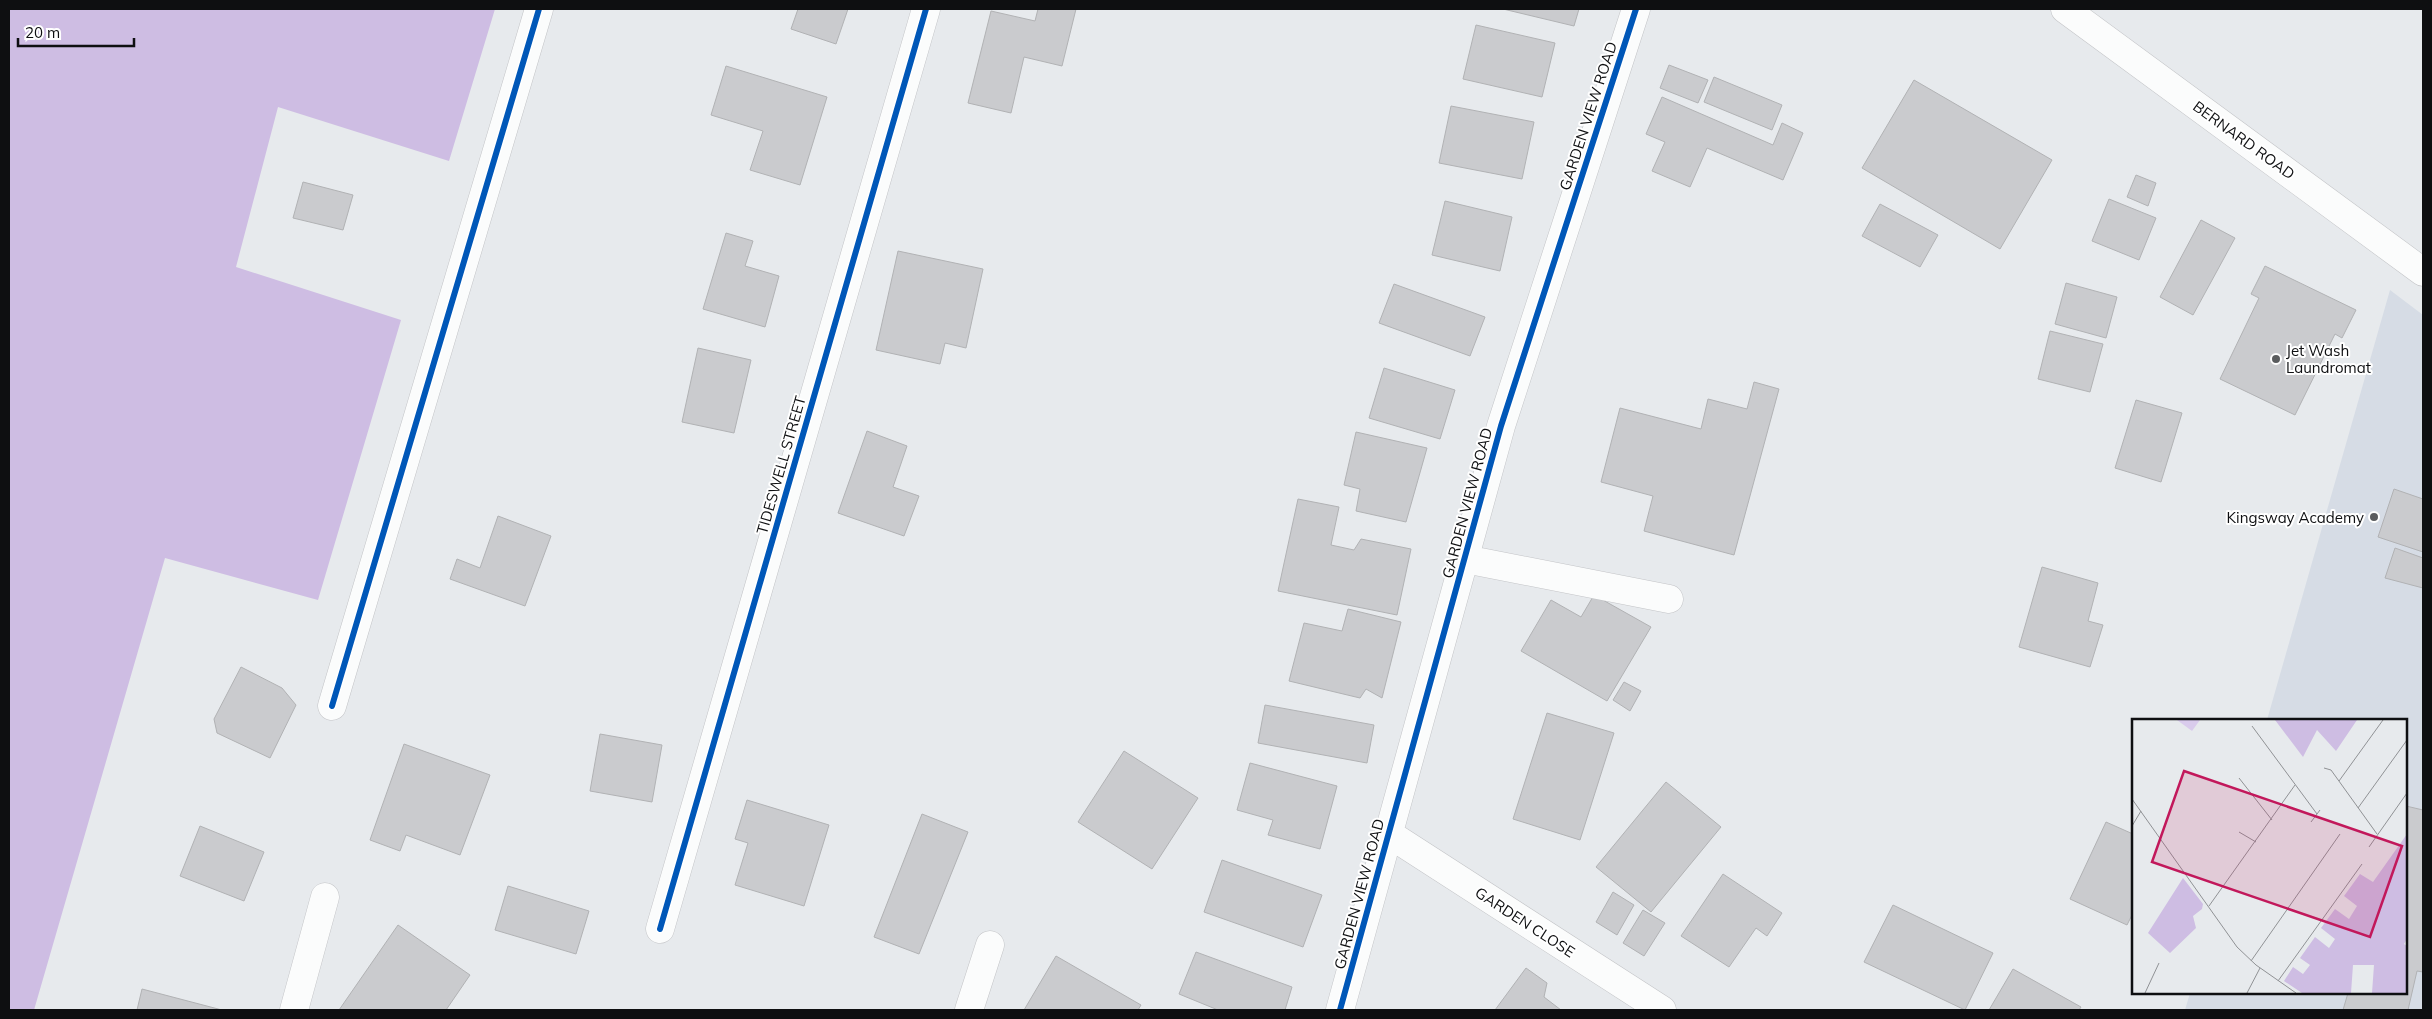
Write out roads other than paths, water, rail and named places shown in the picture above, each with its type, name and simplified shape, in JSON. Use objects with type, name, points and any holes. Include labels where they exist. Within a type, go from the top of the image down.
[{"type":"street","points":[[332,706],[540,9]]},
{"type":"street","name":"TIDESWELL STREET","points":[[660,929],[926,9]]},
{"type":"street","name":"GARDEN VIEW ROAD","points":[[1340,1010],[1501,426],[1636,9]]},
{"type":"street","name":"BERNARD ROAD","points":[[2065,9],[2423,272]]},
{"type":"street","points":[[1464,559],[1670,599]]},
{"type":"street","name":"GARDEN CLOSE","points":[[1389,834],[1662,1010]]},
{"type":"street","points":[[294,1010],[325,898]]},
{"type":"street","points":[[969,1010],[990,945]]},
{"type":"place","name":"Jet Wash Laundromat","points":[[2276,359]]},
{"type":"place","name":"Kingsway Academy","points":[[2374,517]]}]
